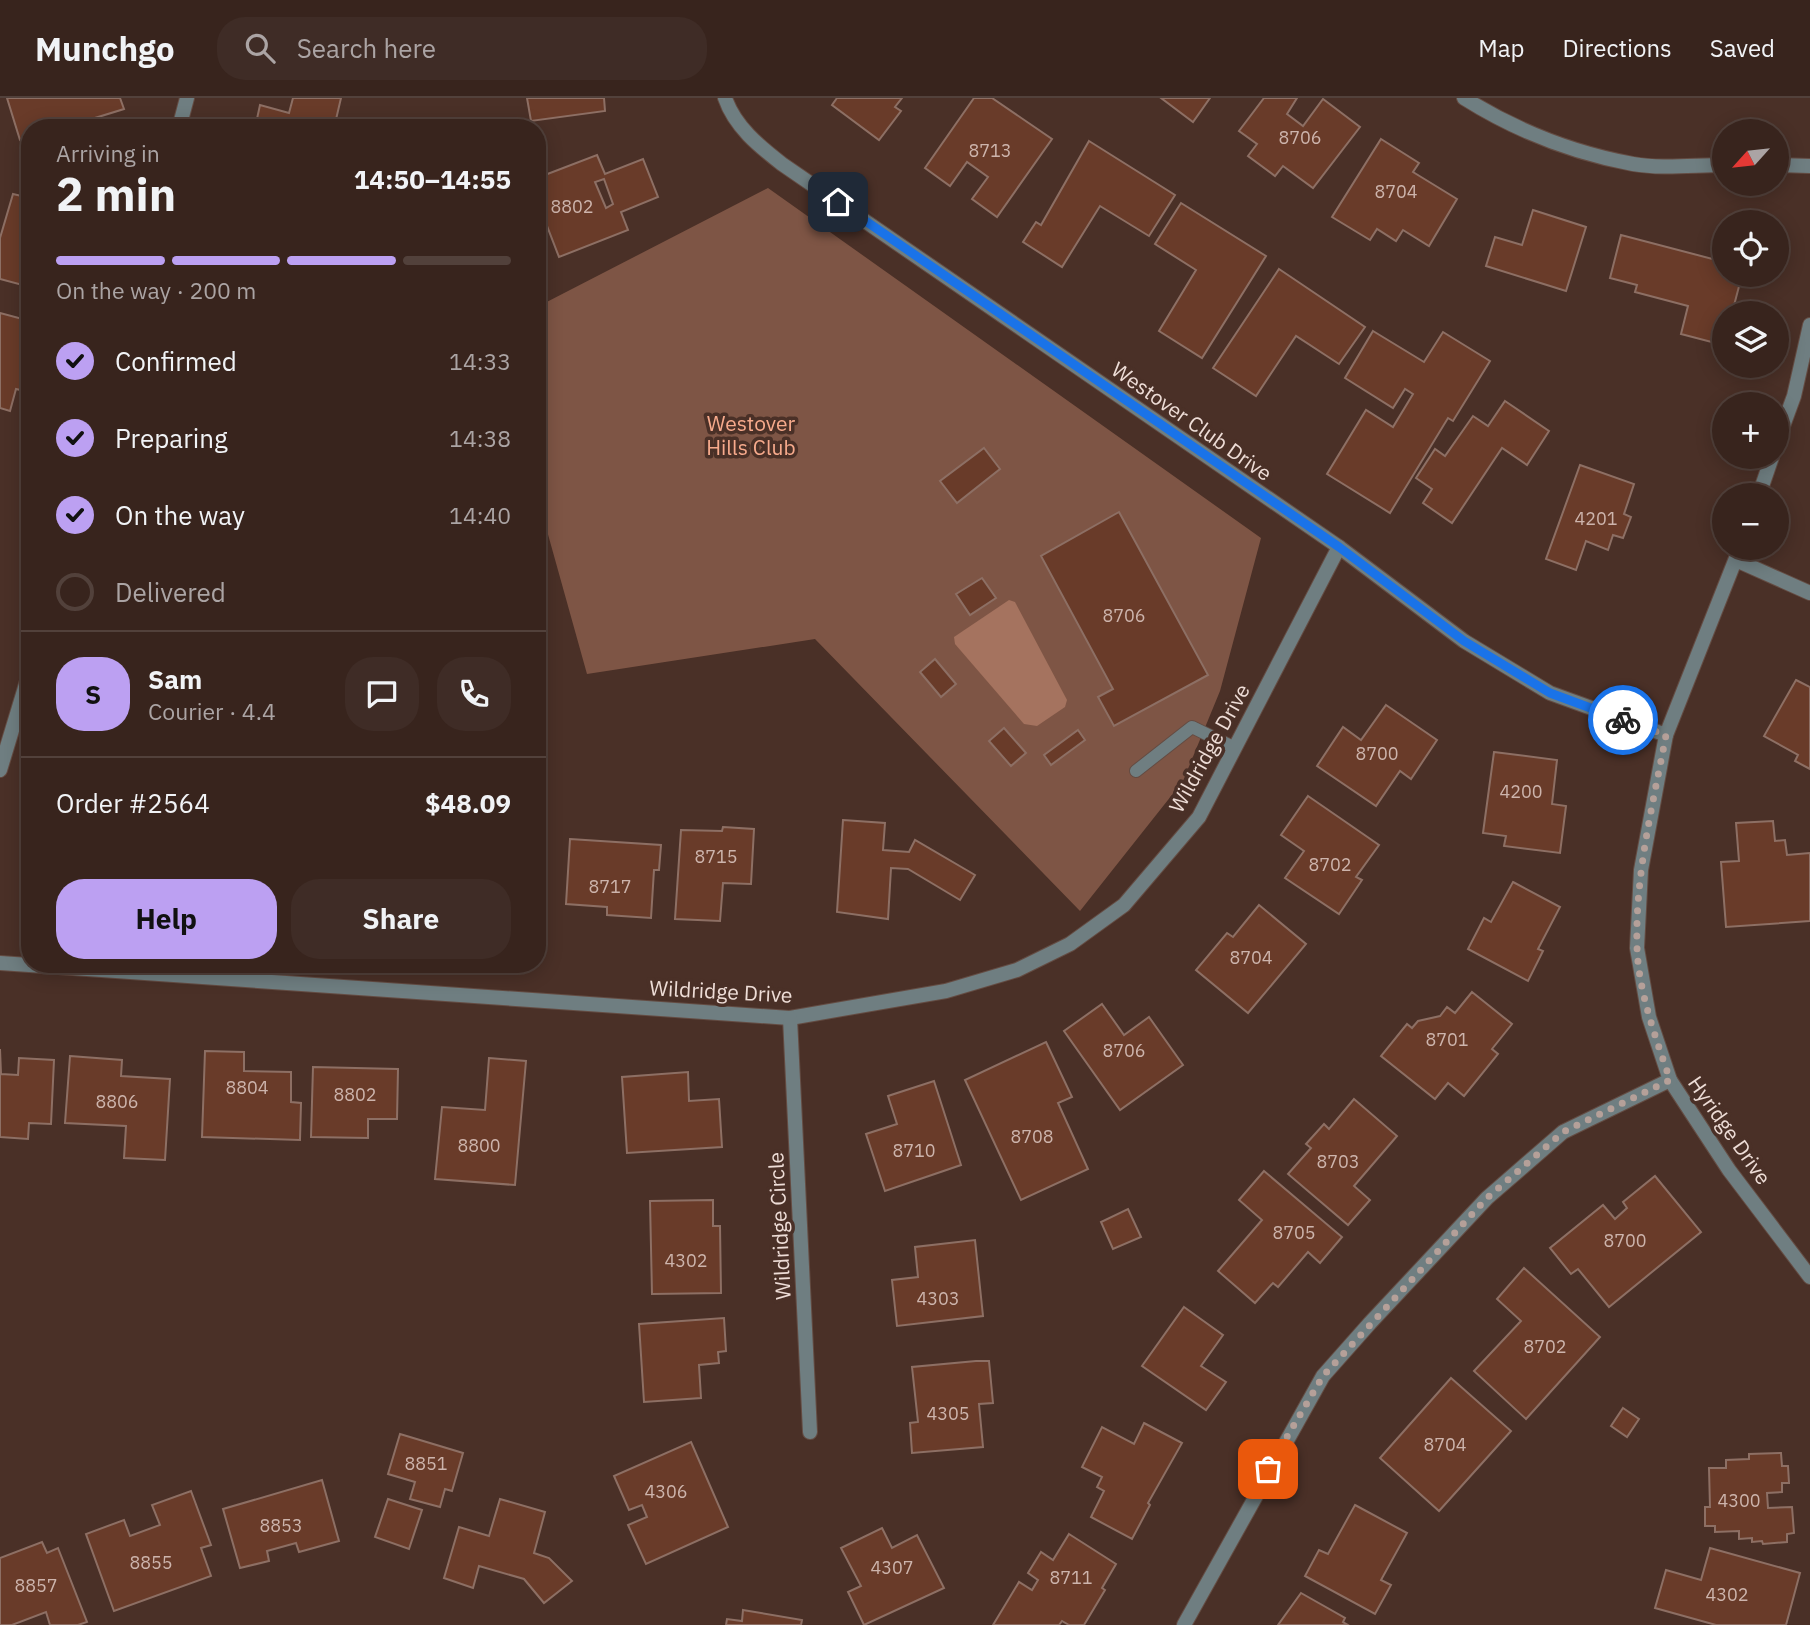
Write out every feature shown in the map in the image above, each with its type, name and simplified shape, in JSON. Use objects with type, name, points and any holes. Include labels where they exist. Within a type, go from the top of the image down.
[{"type":"street","points":[[181,119],[187,98]]},
{"type":"street","name":"Westover Club Drive","points":[[725,98],[730,110],[752,140],[782,164],[1339,547],[1464,641],[1550,693],[1666,735]]},
{"type":"street","points":[[1464,98],[1532,134],[1579,151],[1635,164],[1712,165]]},
{"type":"street","points":[[1789,165],[1810,166]]},
{"type":"street","points":[[1789,410],[1810,325]]},
{"type":"street","name":"Wildridge Drive","points":[[144,973],[790,1018],[946,991],[1017,970],[1070,944],[1124,905],[1191,827],[1339,547]]},
{"type":"street","name":"Hyridge Drive","points":[[1736,560],[1666,735],[1641,870],[1637,948],[1649,1017],[1670,1080],[1729,1170],[1810,1277]]},
{"type":"street","points":[[1749,560],[1810,593]]},
{"type":"street","points":[[0,770],[21,701]]},
{"type":"street","name":"Wildridge Drive","points":[[0,963],[21,964]]},
{"type":"street","name":"Wildridge Circle","points":[[790,1018],[810,1432]]},
{"type":"street","points":[[1184,1625],[1317,1386],[1370,1323],[1487,1198],[1563,1132],[1670,1080]]},
{"type":"lane","points":[[1136,771],[1192,727],[1235,748]]},
{"type":"green space","name":"Westover Hills Club","points":[[768,188],[1261,538],[1220,691],[1183,781],[1080,911],[815,639],[587,674],[546,527],[546,302]]},
{"type":"shaded area","points":[[1009,600],[1015,602],[1067,700],[1065,707],[1037,726],[1024,724],[955,644],[954,637]]},
{"type":"building","points":[[7,98],[120,98],[124,109],[95,119],[21,119],[20,140]]},
{"type":"building","points":[[293,98],[341,98],[336,119],[257,119],[260,105],[289,113]]},
{"type":"building","points":[[527,98],[604,98],[605,111],[531,119]]},
{"type":"building","points":[[837,98],[902,98],[895,107],[901,111],[879,140],[832,105]]},
{"type":"building","points":[[974,98],[992,98],[1052,139],[997,217],[972,199],[988,177],[967,162],[950,186],[925,168]]},
{"type":"building","points":[[1161,98],[1210,98],[1193,122]]},
{"type":"building","points":[[1264,98],[1297,98],[1287,114],[1303,126],[1323,99],[1360,127],[1313,188],[1283,166],[1275,176],[1248,156],[1257,144],[1239,131]]},
{"type":"building","points":[[1381,139],[1419,163],[1413,172],[1457,199],[1429,246],[1403,230],[1396,241],[1377,229],[1370,240],[1332,217]]},
{"type":"building","points":[[1089,141],[1175,195],[1149,236],[1100,206],[1062,267],[1023,242],[1036,222],[1041,225]]},
{"type":"building","points":[[597,155],[605,174],[643,159],[658,197],[621,212],[628,230],[559,257],[546,223],[546,175]],"holes":[[[604,179],[613,204],[606,208],[595,182]]]},
{"type":"building","points":[[13,194],[21,196],[21,285],[0,279],[0,238]]},
{"type":"building","points":[[1181,203],[1266,256],[1202,358],[1159,331],[1196,270],[1155,244]]},
{"type":"building","points":[[1533,210],[1586,227],[1566,291],[1486,266],[1495,237],[1522,245]]},
{"type":"building","points":[[1621,235],[1712,259],[1712,287],[1739,287],[1735,301],[1712,301],[1712,342],[1681,334],[1688,306],[1635,292],[1637,285],[1610,278]]},
{"type":"building","points":[[1279,269],[1365,327],[1339,364],[1296,336],[1256,396],[1213,368]]},
{"type":"building","points":[[0,313],[21,319],[21,390],[16,389],[10,411],[0,408]]},
{"type":"building","points":[[1373,331],[1424,362],[1443,332],[1490,361],[1453,421],[1448,418],[1390,513],[1327,474],[1366,410],[1393,427],[1413,394],[1405,389],[1393,408],[1345,378]]},
{"type":"building","points":[[1505,401],[1549,431],[1527,465],[1502,448],[1452,523],[1423,503],[1432,489],[1416,478],[1435,449],[1445,456],[1473,416],[1488,426]]},
{"type":"building","points":[[984,448],[1000,469],[957,503],[940,481]]},
{"type":"building","points":[[1580,465],[1634,484],[1624,514],[1631,517],[1623,538],[1613,535],[1608,550],[1586,541],[1576,570],[1546,559]]},
{"type":"building","points":[[1119,512],[1208,675],[1114,726],[1098,697],[1113,689],[1041,556]]},
{"type":"building","points":[[982,578],[996,598],[970,615],[956,594]]},
{"type":"building","points":[[935,659],[956,684],[941,697],[920,672]]},
{"type":"building","points":[[1796,680],[1810,687],[1810,769],[1795,761],[1798,755],[1764,736]]},
{"type":"building","points":[[1386,705],[1437,740],[1411,779],[1400,771],[1376,806],[1317,766],[1343,727],[1361,740]]},
{"type":"building","points":[[1004,728],[1026,753],[1011,766],[989,741]]},
{"type":"building","points":[[1078,730],[1085,740],[1051,765],[1044,755]]},
{"type":"building","points":[[1494,752],[1557,760],[1552,804],[1566,806],[1560,853],[1504,846],[1506,836],[1483,833]]},
{"type":"building","points":[[1308,796],[1379,845],[1356,877],[1362,880],[1339,914],[1285,878],[1304,851],[1281,835]]},
{"type":"building","points":[[843,820],[885,823],[883,850],[909,852],[915,840],[975,875],[960,900],[908,869],[891,868],[888,919],[837,912]]},
{"type":"building","points":[[1773,821],[1775,841],[1785,840],[1787,855],[1810,853],[1810,921],[1726,927],[1721,862],[1739,861],[1736,823]]},
{"type":"building","points":[[723,827],[754,829],[751,884],[723,883],[720,921],[675,919],[681,830],[722,831]]},
{"type":"building","points":[[570,839],[661,845],[659,870],[654,870],[651,918],[607,915],[607,907],[566,904]]},
{"type":"building","points":[[1513,882],[1560,907],[1538,949],[1543,951],[1528,981],[1468,949],[1484,918],[1491,922]]},
{"type":"building","points":[[1259,905],[1306,944],[1248,1013],[1196,970],[1227,933],[1233,937]]},
{"type":"building","points":[[1472,992],[1512,1024],[1492,1049],[1498,1054],[1464,1096],[1448,1083],[1435,1099],[1381,1056],[1407,1024],[1412,1028],[1418,1021],[1440,1016],[1447,1007],[1455,1013]]},
{"type":"building","points":[[1102,1004],[1124,1035],[1149,1017],[1183,1065],[1120,1110],[1064,1031]]},
{"type":"building","points":[[1046,1042],[1072,1097],[1058,1103],[1088,1169],[1021,1200],[965,1080]]},
{"type":"building","points":[[0,1049],[1,1074],[18,1075],[19,1058],[54,1060],[51,1124],[29,1123],[28,1139],[0,1137]]},
{"type":"building","points":[[205,1051],[244,1052],[244,1071],[291,1072],[291,1102],[301,1103],[300,1140],[202,1137]]},
{"type":"building","points":[[70,1056],[122,1060],[121,1076],[170,1079],[165,1160],[124,1158],[126,1126],[65,1123]]},
{"type":"building","points":[[489,1058],[526,1061],[515,1185],[435,1179],[442,1107],[485,1110]]},
{"type":"building","points":[[313,1067],[398,1069],[397,1119],[368,1119],[368,1138],[311,1137]]},
{"type":"building","points":[[688,1072],[689,1101],[719,1099],[722,1147],[627,1153],[622,1077]]},
{"type":"building","points":[[934,1081],[961,1165],[885,1191],[866,1134],[897,1124],[888,1096]]},
{"type":"building","points":[[1354,1099],[1397,1136],[1354,1186],[1370,1200],[1348,1225],[1288,1174],[1311,1148],[1306,1144],[1324,1124],[1329,1129]]},
{"type":"building","points":[[1264,1171],[1342,1237],[1320,1263],[1308,1252],[1278,1287],[1273,1283],[1255,1303],[1218,1271],[1262,1220],[1239,1200]]},
{"type":"building","points":[[1655,1176],[1701,1232],[1609,1307],[1578,1269],[1571,1274],[1550,1248],[1603,1205],[1615,1219],[1627,1208],[1623,1202]]},
{"type":"building","points":[[713,1200],[713,1226],[720,1226],[721,1293],[652,1294],[650,1201]]},
{"type":"building","points":[[1128,1209],[1141,1237],[1113,1249],[1101,1222]]},
{"type":"building","points":[[975,1240],[983,1316],[897,1326],[892,1280],[918,1277],[915,1247]]},
{"type":"building","points":[[1524,1268],[1600,1337],[1526,1419],[1474,1371],[1521,1321],[1497,1299]]},
{"type":"building","points":[[1184,1307],[1223,1335],[1201,1366],[1226,1382],[1206,1410],[1142,1366]]},
{"type":"building","points":[[724,1318],[726,1351],[718,1352],[719,1363],[699,1365],[701,1398],[644,1402],[639,1324]]},
{"type":"building","points":[[989,1361],[993,1403],[979,1404],[983,1447],[912,1453],[910,1423],[918,1422],[912,1367]]},
{"type":"building","points":[[1451,1378],[1511,1431],[1439,1511],[1380,1458]]},
{"type":"building","points":[[1623,1408],[1639,1419],[1627,1437],[1611,1426]]},
{"type":"building","points":[[1144,1423],[1182,1443],[1148,1503],[1150,1505],[1132,1539],[1091,1517],[1104,1491],[1097,1487],[1102,1477],[1082,1467],[1102,1427],[1134,1444]]},
{"type":"building","points":[[400,1434],[463,1453],[452,1491],[445,1489],[440,1507],[410,1499],[415,1482],[388,1474]]},
{"type":"building","points":[[691,1442],[728,1527],[646,1564],[628,1525],[647,1517],[642,1505],[629,1510],[614,1476]]},
{"type":"building","points":[[1781,1453],[1782,1466],[1788,1466],[1789,1483],[1782,1483],[1782,1492],[1767,1493],[1768,1508],[1792,1507],[1794,1533],[1787,1534],[1787,1542],[1752,1542],[1752,1538],[1739,1539],[1739,1531],[1715,1532],[1715,1526],[1705,1526],[1705,1507],[1710,1507],[1709,1468],[1726,1468],[1726,1460],[1749,1459],[1749,1454]]},
{"type":"building","points":[[322,1480],[339,1541],[299,1552],[296,1543],[267,1551],[269,1561],[240,1568],[223,1509]]},
{"type":"building","points":[[191,1491],[211,1545],[201,1548],[211,1576],[114,1611],[86,1534],[124,1520],[130,1536],[160,1525],[152,1505]]},
{"type":"building","points":[[388,1499],[422,1510],[409,1549],[375,1537]]},
{"type":"building","points":[[500,1499],[545,1512],[534,1553],[549,1558],[572,1581],[544,1603],[524,1579],[479,1566],[473,1588],[444,1578],[459,1527],[489,1536]]},
{"type":"building","points":[[1355,1505],[1407,1533],[1381,1580],[1391,1585],[1375,1614],[1305,1576],[1319,1550],[1328,1554]]},
{"type":"building","points":[[882,1528],[892,1548],[917,1535],[944,1588],[864,1625],[848,1592],[861,1586],[841,1548]]},
{"type":"building","points":[[1069,1534],[1116,1564],[1102,1588],[1105,1590],[1084,1625],[1069,1625],[1062,1621],[1059,1625],[993,1625],[1019,1582],[1032,1590],[1038,1580],[1028,1573],[1041,1552],[1053,1560]]},
{"type":"building","points":[[42,1542],[47,1553],[58,1548],[87,1622],[78,1625],[50,1625],[46,1612],[12,1625],[0,1625],[0,1558]]},
{"type":"building","points":[[1710,1548],[1800,1573],[1786,1625],[1716,1625],[1655,1608],[1666,1570],[1701,1580]]},
{"type":"building","points":[[1301,1593],[1345,1618],[1343,1622],[1348,1625],[1278,1625]]},
{"type":"building","points":[[743,1610],[802,1620],[801,1625],[726,1625],[727,1619],[742,1621]]},
{"type":"way so far","points":[[1268,1469],[1323,1376],[1487,1198],[1563,1132],[1670,1080],[1649,1017],[1637,948],[1641,870],[1666,735],[1623,720]]},
{"type":"route","points":[[838,202],[1339,547],[1464,641],[1550,693],[1623,720]]}]
